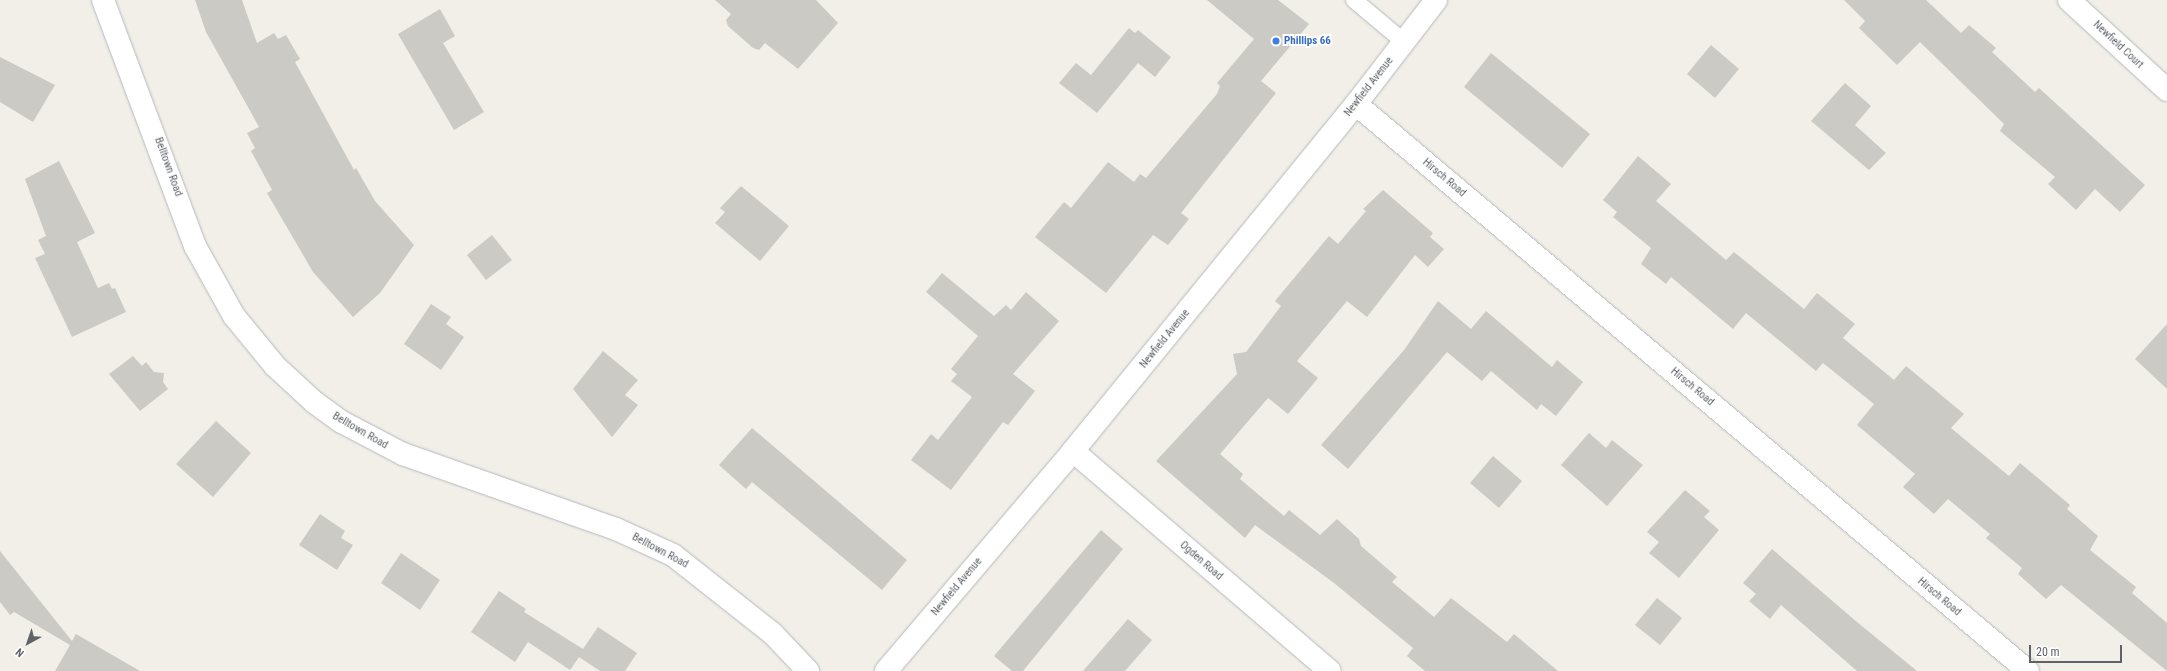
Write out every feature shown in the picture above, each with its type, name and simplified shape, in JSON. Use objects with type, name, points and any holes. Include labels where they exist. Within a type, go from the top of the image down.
[{"type":"street","name":"Belltown Road","points":[[103,0],[195,246],[234,316],[275,366],[330,414],[403,454],[616,529],[673,555],[767,630],[808,671]]},
{"type":"street","name":"Newfield Avenue","points":[[886,671],[1072,451],[1356,104],[1436,0]]},
{"type":"street","name":"Newfield Court","points":[[2069,0],[2167,90]]},
{"type":"street","name":"Hirsch Road","points":[[1356,104],[2028,671]]},
{"type":"street","name":"Ogden Road","points":[[1072,451],[1330,671]]},
{"type":"lane","points":[[1354,0],[1404,42]]},
{"type":"building","points":[[195,0],[242,0],[257,43],[274,33],[278,39],[286,35],[300,59],[295,62],[354,170],[356,168],[375,201],[414,245],[380,293],[353,317],[313,272],[267,193],[272,190],[251,151],[255,148],[247,133],[259,127],[206,32]]},
{"type":"building","points":[[715,0],[816,0],[838,23],[798,69],[765,43],[759,50],[753,48],[728,26],[726,20],[731,14]]},
{"type":"building","points":[[1207,0],[1278,0],[1309,24],[1261,81],[1276,93],[1181,213],[1189,219],[1168,245],[1153,235],[1106,293],[1035,237],[1064,202],[1071,208],[1108,162],[1134,182],[1140,174],[1146,178],[1217,94],[1220,86],[1217,83],[1254,39]]},
{"type":"building","points":[[1844,0],[1926,0],[1961,33],[1969,25],[1996,48],[1992,52],[2035,92],[2039,88],[2145,185],[2120,212],[2095,189],[2076,210],[2048,184],[2055,177],[2000,131],[2004,124],[1920,42],[1897,65],[1859,28],[1865,21]]},
{"type":"building","points":[[440,9],[455,36],[443,43],[484,112],[454,130],[398,34]]},
{"type":"building","points":[[1129,28],[1135,33],[1138,30],[1171,57],[1155,77],[1138,63],[1097,113],[1059,83],[1076,63],[1091,75]]},
{"type":"building","points":[[1711,45],[1739,69],[1715,98],[1687,74]]},
{"type":"building","points":[[1491,53],[1590,134],[1562,168],[1464,87]]},
{"type":"building","points":[[0,57],[55,85],[33,122],[0,102]]},
{"type":"building","points":[[1845,83],[1871,106],[1855,125],[1886,153],[1869,170],[1811,121]]},
{"type":"building","points":[[1638,156],[1671,184],[1656,201],[1726,260],[1734,252],[1804,309],[1817,293],[1855,324],[1843,338],[1894,380],[1906,366],[1964,414],[1951,428],[2009,476],[2020,463],[2070,505],[2067,509],[2098,536],[2090,550],[2136,587],[2132,593],[2167,623],[2167,671],[2061,585],[2046,599],[2018,574],[2022,568],[1986,538],[1990,534],[1948,499],[1934,514],[1903,487],[1915,474],[1857,425],[1874,404],[1823,363],[1816,371],[1746,313],[1733,329],[1671,277],[1666,284],[1641,264],[1651,248],[1613,217],[1617,212],[1603,200]]},
{"type":"building","points":[[59,161],[95,233],[77,242],[98,288],[109,283],[112,289],[115,288],[126,312],[72,337],[35,258],[45,254],[38,240],[46,236],[25,179]]},
{"type":"building","points":[[741,186],[789,226],[760,261],[715,223],[725,212],[720,208]]},
{"type":"building","points":[[1383,190],[1433,233],[1430,237],[1444,249],[1428,267],[1415,255],[1367,317],[1347,301],[1297,361],[1318,378],[1288,414],[1268,398],[1220,454],[1243,474],[1240,479],[1284,516],[1289,510],[1320,535],[1337,519],[1359,539],[1361,546],[1397,577],[1392,582],[1434,617],[1451,598],[1507,642],[1514,634],[1558,671],[1425,671],[1407,656],[1413,648],[1334,583],[1255,525],[1245,538],[1156,461],[1237,374],[1233,354],[1246,352],[1281,306],[1275,301],[1329,236],[1338,244],[1366,211],[1363,209]]},
{"type":"building","points":[[492,235],[512,260],[486,280],[467,255]]},
{"type":"building","points":[[942,273],[994,316],[1006,305],[1011,310],[1026,292],[1059,321],[1013,374],[1035,391],[1008,425],[1003,422],[951,490],[911,460],[931,434],[938,440],[972,397],[951,381],[957,374],[951,369],[978,336],[926,292]]},
{"type":"building","points":[[1438,301],[1471,329],[1486,311],[1552,367],[1557,360],[1583,382],[1556,416],[1541,404],[1537,410],[1491,371],[1482,381],[1447,352],[1348,469],[1321,445],[1404,350]]},
{"type":"building","points":[[431,304],[451,317],[446,324],[464,337],[441,370],[404,344]]},
{"type":"building","points":[[2167,324],[2167,389],[2135,359]]},
{"type":"building","points":[[603,351],[638,380],[625,395],[638,405],[612,437],[573,389]]},
{"type":"building","points":[[133,356],[142,366],[146,362],[154,372],[164,373],[163,382],[168,389],[140,411],[109,374]]},
{"type":"building","points":[[216,421],[251,453],[213,497],[176,464]]},
{"type":"building","points":[[752,428],[907,560],[882,590],[752,482],[746,489],[719,465]]},
{"type":"building","points":[[1589,433],[1606,448],[1612,440],[1643,465],[1607,506],[1561,465]]},
{"type":"building","points":[[1493,456],[1522,481],[1499,508],[1470,483]]},
{"type":"building","points":[[1685,490],[1710,511],[1704,517],[1719,530],[1679,578],[1649,553],[1659,542],[1647,532]]},
{"type":"building","points":[[320,514],[345,531],[341,538],[353,545],[337,570],[299,545]]},
{"type":"building","points":[[1101,530],[1123,549],[1023,671],[1012,671],[994,656]]},
{"type":"building","points":[[1772,549],[1917,671],[1857,671],[1781,605],[1770,619],[1749,601],[1756,594],[1743,583]]},
{"type":"building","points":[[0,551],[72,641],[76,634],[140,671],[55,671],[70,645],[14,612],[10,615],[0,602]]},
{"type":"building","points":[[401,553],[440,580],[420,610],[381,583]]},
{"type":"building","points":[[499,591],[526,609],[524,612],[583,649],[598,627],[637,653],[625,671],[600,671],[579,657],[570,670],[528,642],[515,662],[471,632]]},
{"type":"building","points":[[1657,598],[1682,618],[1660,645],[1635,625]]},
{"type":"building","points":[[1128,619],[1152,640],[1125,671],[1083,671]]},
{"type":"place","name":"Phillips 66","points":[[1276,41]]}]
